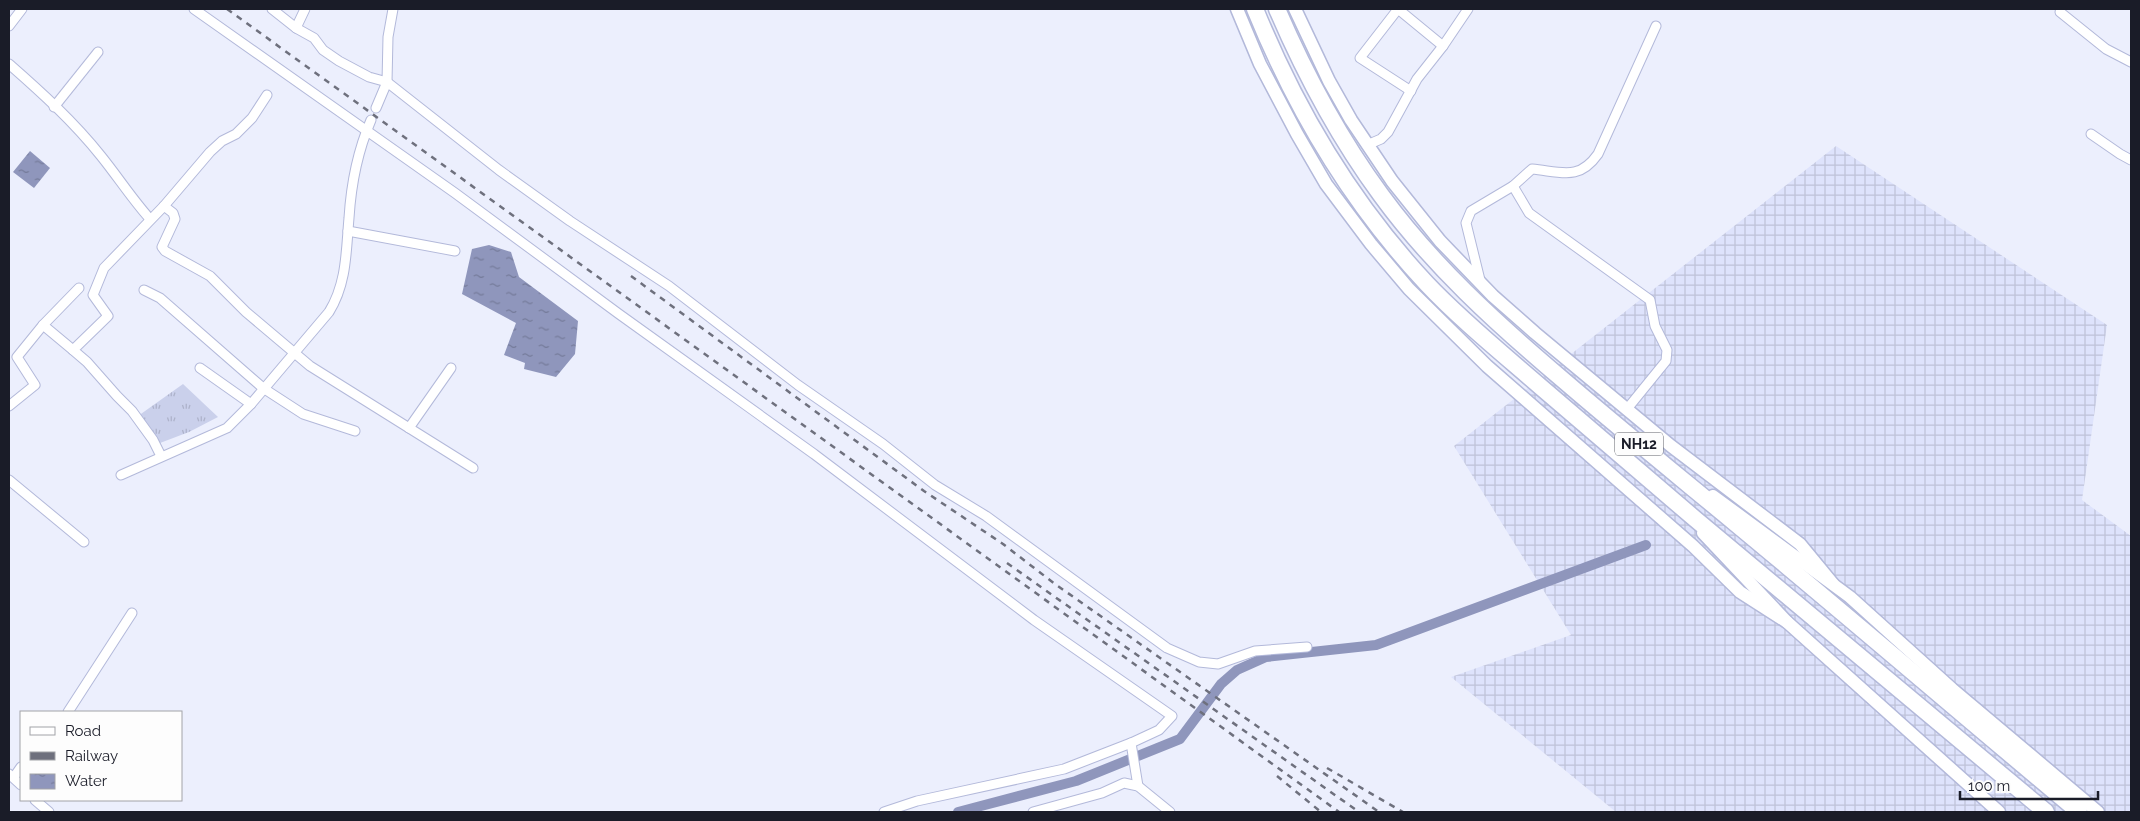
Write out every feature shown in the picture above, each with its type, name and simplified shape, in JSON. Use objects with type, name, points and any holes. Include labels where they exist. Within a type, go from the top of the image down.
[{"type":"highway","name":"NH12","points":[[1255,9],[1271,48],[1305,116],[1344,180],[1427,284],[1495,348],[1667,495],[2046,812]]},
{"type":"highway","name":"NH12","points":[[1277,9],[1322,104],[1371,181],[1418,241],[1464,291],[1508,333],[2078,812]]},
{"type":"street","points":[[9,26],[22,9]]},
{"type":"street","points":[[194,9],[455,192],[619,314],[822,460],[1034,620],[1172,716],[1159,730],[1064,769],[917,801],[884,812]]},
{"type":"street","points":[[272,9],[296,28],[314,38],[323,50],[340,62],[369,77],[388,82],[498,170],[570,221],[669,286],[798,385],[882,444],[935,485],[986,516],[1167,648],[1199,662],[1218,664],[1255,651],[1307,647]]},
{"type":"street","points":[[296,28],[305,9]]},
{"type":"street","points":[[376,108],[388,82],[388,45],[393,9]]},
{"type":"street","points":[[1236,9],[1260,64],[1326,184],[1408,289],[1487,366],[1706,558],[1740,592],[1787,622]]},
{"type":"street","points":[[1295,9],[1329,81],[1367,146],[1424,222],[1480,283],[1535,334],[1671,446],[1800,544],[1832,584]]},
{"type":"street","points":[[1411,91],[1360,58],[1398,9],[1444,46]]},
{"type":"street","points":[[1367,146],[1381,139],[1388,132],[1416,79],[1444,46],[1468,9]]},
{"type":"street","points":[[2060,12],[2106,49],[2131,62]]},
{"type":"street","points":[[1480,283],[1466,224],[1471,211],[1512,186],[1532,169],[1576,173],[1589,166],[1598,154],[1656,26]]},
{"type":"street","points":[[54,107],[98,52]]},
{"type":"street","points":[[9,64],[100,155],[134,202],[150,219]]},
{"type":"street","points":[[73,350],[108,316],[93,295],[104,268],[164,206],[210,152],[222,141],[236,134],[252,118],[267,95]]},
{"type":"street","points":[[121,475],[227,428],[251,404],[338,299],[344,275],[352,194],[366,130],[371,120]]},
{"type":"street","points":[[2091,134],[2131,160]]},
{"type":"street","points":[[1512,186],[1529,213],[1650,300],[1655,326],[1666,350],[1666,361],[1627,409]]},
{"type":"street","points":[[164,206],[173,214],[175,219],[163,242],[162,247],[165,251],[210,276],[246,312],[310,366],[473,468]]},
{"type":"street","points":[[348,231],[455,251]]},
{"type":"street","points":[[9,406],[35,385],[17,357],[43,325],[79,288]]},
{"type":"street","points":[[144,290],[160,298],[264,388],[303,414],[355,431]]},
{"type":"street","points":[[43,325],[87,362],[132,411],[153,440],[161,456]]},
{"type":"street","points":[[200,368],[251,404]]},
{"type":"street","points":[[409,428],[451,368]]},
{"type":"street","points":[[1651,454],[1722,502],[1850,597],[1952,689],[2098,812]]},
{"type":"street","points":[[9,480],[84,542]]},
{"type":"street","points":[[1667,495],[1787,622],[1999,812]]},
{"type":"street","points":[[69,711],[132,613]]},
{"type":"street","points":[[1131,743],[1138,786]]},
{"type":"street","points":[[11,775],[20,784]]},
{"type":"street","points":[[1033,812],[1102,792],[1124,783],[1138,786],[1170,812]]},
{"type":"street","points":[[36,801],[49,812]]},
{"type":"shaded area","points":[[1836,146],[2107,325],[2082,500],[2131,536],[2131,812],[1616,812],[1451,677],[1571,635],[1454,446]]},
{"type":"green space","points":[[183,384],[218,417],[189,432],[160,443],[138,416]]},
{"type":"water","points":[[30,151],[50,168],[34,188],[13,172]]},
{"type":"water","points":[[489,245],[511,252],[519,277],[578,321],[575,354],[556,377],[524,369],[525,363],[504,355],[516,323],[462,294],[472,249]]},
{"type":"waterway","points":[[958,812],[1076,781],[1180,739],[1221,684],[1237,670],[1266,657],[1376,645],[1646,545]]},
{"type":"railway","points":[[227,9],[1339,812]]},
{"type":"railway","points":[[631,276],[924,491],[1003,544],[1055,584],[1379,812]]},
{"type":"railway","points":[[1007,563],[1359,812]]},
{"type":"railway","points":[[1327,768],[1403,812]]},
{"type":"railway","points":[[1277,776],[1321,812]]}]
